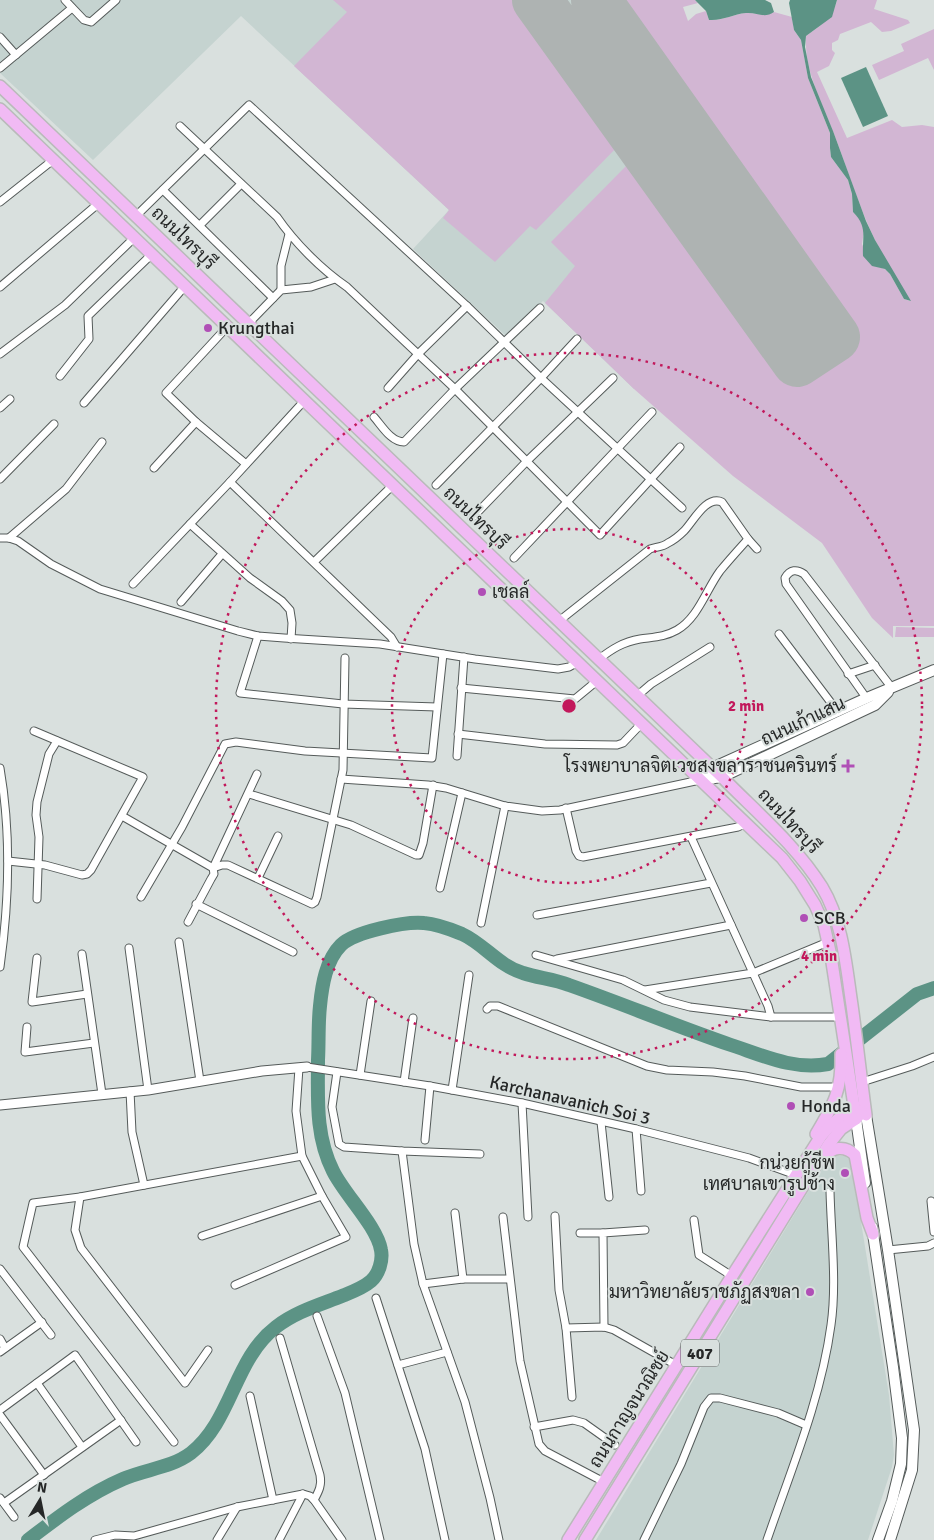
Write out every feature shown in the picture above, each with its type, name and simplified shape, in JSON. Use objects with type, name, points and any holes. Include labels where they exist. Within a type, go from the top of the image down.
[{"type":"main road","name":"ถนนไทรบุรี","points":[[0,86],[722,777],[792,847],[823,888],[841,934],[855,1019],[863,1096],[860,1114]]},
{"type":"main road","name":"ถนนไทรบุรี","points":[[0,109],[782,858],[800,881],[815,905],[828,942],[840,1019],[845,1070],[860,1114]]},
{"type":"main road","points":[[237,337],[248,324]]},
{"type":"main road","name":"ถนนเก้าแสน","points":[[712,768],[934,670]]},
{"type":"main road","name":"ถนนเก้าแสน","points":[[700,780],[722,777],[875,705],[892,688]]},
{"type":"main road","points":[[700,780],[712,768]]},
{"type":"main road","points":[[779,1201],[830,1111],[845,1070]]},
{"type":"main road","points":[[860,1114],[872,1234],[902,1438],[901,1464],[892,1500],[878,1540]]},
{"type":"main road","points":[[860,1114],[888,1250],[914,1430],[912,1470],[890,1540]]},
{"type":"main road","name":"ถนนกาญจนวณิชย์","points":[[586,1540],[829,1144],[841,1129],[860,1114]]},
{"type":"main road","name":"ถนนกาญจนวณิชย์","points":[[568,1540],[821,1136],[841,1117],[860,1114]]},
{"type":"main road","points":[[816,1167],[834,1149],[847,1149],[855,1155],[867,1218],[872,1234]]},
{"type":"street","points":[[65,0],[84,20],[91,22],[116,0]]},
{"type":"street","points":[[0,68],[72,8]]},
{"type":"street","points":[[0,37],[16,55]]},
{"type":"street","points":[[136,216],[249,105],[682,508]]},
{"type":"street","points":[[180,126],[278,217],[289,234],[335,279],[347,287],[456,389],[600,535],[680,447]]},
{"type":"street","points":[[0,202],[53,160]]},
{"type":"street","points":[[200,226],[241,184]]},
{"type":"street","points":[[163,190],[273,298]]},
{"type":"street","points":[[0,287],[99,204]]},
{"type":"street","points":[[281,290],[281,266],[289,234]]},
{"type":"street","points":[[0,354],[65,305],[134,238]]},
{"type":"street","points":[[60,376],[89,339],[88,316],[152,254]]},
{"type":"street","points":[[248,324],[281,290],[311,287],[335,279]]},
{"type":"street","points":[[84,403],[185,286]]},
{"type":"street","points":[[388,388],[418,354],[467,306]]},
{"type":"street","points":[[374,417],[394,439],[404,442],[540,308]]},
{"type":"street","points":[[228,327],[166,393],[196,422],[246,464]]},
{"type":"street","points":[[436,485],[577,339]]},
{"type":"street","points":[[472,518],[527,461],[613,378]]},
{"type":"street","points":[[0,408],[10,399]]},
{"type":"street","points":[[133,584],[230,482],[304,400]]},
{"type":"street","points":[[514,558],[652,412]]},
{"type":"street","points":[[154,468],[196,422]]},
{"type":"street","points":[[0,479],[54,424]]},
{"type":"street","points":[[9,538],[66,489],[102,442]]},
{"type":"street","points":[[230,482],[390,637],[396,647]]},
{"type":"street","points":[[314,562],[393,485]]},
{"type":"street","points":[[559,621],[650,549],[668,544],[710,502],[718,500],[722,502],[757,549]]},
{"type":"street","points":[[190,524],[222,554],[250,578],[282,601],[290,610],[292,623],[291,638]]},
{"type":"street","points":[[0,538],[18,541],[51,564],[100,589],[258,636],[370,643],[558,669],[569,667],[578,662]]},
{"type":"street","points":[[599,659],[613,648],[639,639],[661,637],[683,626],[694,613],[720,572],[748,539]]},
{"type":"street","points":[[181,602],[222,554]]},
{"type":"street","points":[[867,698],[848,674],[786,584],[785,578],[791,571],[799,571],[804,574],[892,688]]},
{"type":"street","points":[[779,634],[838,712]]},
{"type":"street","points":[[258,636],[240,694],[343,704],[437,707]]},
{"type":"street","points":[[637,696],[652,684],[710,647]]},
{"type":"street","points":[[141,897],[172,844],[225,744],[236,742],[305,751],[432,758],[443,654]]},
{"type":"street","points":[[457,756],[464,657]]},
{"type":"street","points":[[122,816],[213,868],[228,865],[307,902],[312,904],[315,902],[341,779],[344,754],[343,704],[345,658]]},
{"type":"street","points":[[848,674],[875,665]]},
{"type":"street","points":[[461,688],[575,699],[598,680]]},
{"type":"street","points":[[458,734],[545,744],[610,746],[623,743],[642,722]]},
{"type":"street","points":[[8,861],[38,864],[87,874],[143,777],[34,731]]},
{"type":"street","points":[[37,899],[39,836],[36,815],[37,802],[50,754],[57,741]]},
{"type":"street","points":[[0,768],[8,861],[4,934],[0,967]]},
{"type":"street","points":[[188,922],[196,904],[212,879],[214,874],[213,868],[258,774]]},
{"type":"street","points":[[341,779],[434,785],[505,806],[542,811],[566,808],[700,780]]},
{"type":"street","points":[[249,794],[334,818],[419,854],[423,843],[434,785]]},
{"type":"street","points":[[440,888],[462,793]]},
{"type":"street","points":[[481,923],[505,806]]},
{"type":"street","points":[[566,808],[576,851],[579,856],[583,857],[690,837],[738,827],[747,823]]},
{"type":"street","points":[[258,878],[278,836]]},
{"type":"street","points":[[690,837],[768,1006],[770,1017]]},
{"type":"street","points":[[537,915],[711,883]]},
{"type":"street","points":[[196,904],[293,952]]},
{"type":"street","points":[[554,959],[731,925]]},
{"type":"street","points":[[179,942],[200,1081]]},
{"type":"street","points":[[645,990],[753,973],[828,942]]},
{"type":"street","points":[[129,948],[148,1090]]},
{"type":"street","points":[[82,954],[102,1094]]},
{"type":"street","points":[[536,956],[554,959],[623,980],[664,1000],[690,1007],[770,1017],[840,1019]]},
{"type":"street","points":[[37,958],[32,1002],[87,994]]},
{"type":"street","points":[[452,1090],[469,975]]},
{"type":"street","points":[[360,1075],[371,1001]]},
{"type":"street","points":[[488,1009],[490,1006],[498,1006],[647,1066],[667,1070],[745,1076],[801,1087],[839,1087]]},
{"type":"street","points":[[404,1082],[413,1018]]},
{"type":"street","points":[[27,1027],[25,1052],[94,1043]]},
{"type":"street","points":[[861,1078],[912,1066],[934,1057]]},
{"type":"street","points":[[0,1105],[148,1090],[262,1070],[303,1068],[296,1111],[302,1156],[322,1196],[346,1237],[235,1285]]},
{"type":"street","name":"Karchanavanich Soi 3","points":[[303,1068],[430,1086],[522,1103],[636,1129],[749,1158],[793,1174]]},
{"type":"street","points":[[337,1072],[332,1107],[339,1144],[344,1147],[480,1154]]},
{"type":"street","points":[[425,1140],[430,1086]]},
{"type":"street","points":[[130,1091],[132,1132],[144,1185]]},
{"type":"street","points":[[522,1103],[528,1217]]},
{"type":"street","points":[[601,1122],[609,1198]]},
{"type":"street","points":[[636,1129],[642,1191]]},
{"type":"street","points":[[402,1151],[414,1244],[423,1284],[464,1402],[490,1498],[499,1540]]},
{"type":"street","points":[[174,1442],[23,1247],[33,1203],[80,1197],[302,1156]]},
{"type":"street","points":[[767,1540],[817,1393],[831,1325],[833,1297],[830,1191]]},
{"type":"street","points":[[202,1236],[322,1196]]},
{"type":"street","points":[[80,1197],[75,1230],[81,1248],[185,1384],[208,1350]]},
{"type":"street","points":[[931,1201],[934,1232]]},
{"type":"street","points":[[455,1213],[463,1279]]},
{"type":"street","points":[[555,1216],[559,1290],[566,1328],[572,1398]]},
{"type":"street","points":[[503,1217],[520,1361],[539,1444],[544,1451],[604,1482]]},
{"type":"street","points":[[694,1220],[698,1255],[732,1276]]},
{"type":"street","points":[[580,1233],[645,1230]]},
{"type":"street","points":[[603,1233],[604,1327]]},
{"type":"street","points":[[888,1250],[928,1246],[934,1243]]},
{"type":"street","points":[[0,1269],[51,1335]]},
{"type":"street","points":[[423,1284],[463,1279],[509,1279]]},
{"type":"street","points":[[376,1298],[426,1449],[445,1540]]},
{"type":"street","points":[[317,1316],[345,1394],[380,1540]]},
{"type":"street","points":[[0,1339],[3,1350],[42,1322]]},
{"type":"street","points":[[566,1328],[604,1327],[614,1330],[676,1365]]},
{"type":"street","points":[[280,1338],[320,1475],[320,1490],[314,1500]]},
{"type":"street","points":[[398,1365],[447,1352]]},
{"type":"street","points":[[0,1410],[74,1355],[136,1442]]},
{"type":"street","points":[[37,1383],[82,1447]]},
{"type":"street","points":[[250,1396],[273,1500]]},
{"type":"street","points":[[644,1540],[680,1464],[704,1407],[711,1398],[720,1398],[778,1413],[806,1425]]},
{"type":"street","points":[[0,1415],[44,1475]]},
{"type":"street","points":[[14,1517],[2,1500],[44,1475],[121,1420]]},
{"type":"street","points":[[534,1427],[573,1420],[579,1421],[615,1445]]},
{"type":"street","points":[[279,1540],[303,1494]]},
{"type":"street","points":[[96,1540],[115,1535],[134,1536],[237,1507],[303,1494],[310,1496],[314,1500],[342,1540]]},
{"type":"street","points":[[217,1540],[237,1507]]},
{"type":"shaded area","points":[[0,0],[619,0],[893,383],[634,389],[543,301],[505,335],[413,249],[449,210],[241,16],[93,160],[0,73]]},
{"type":"shaded area","points":[[333,0],[527,0],[622,134],[622,142],[536,230],[530,226],[495,262],[443,218],[449,210],[294,66],[347,12]]},
{"type":"shaded area","points":[[601,0],[695,0],[698,3],[683,7],[688,21],[696,14],[706,11],[709,20],[746,13],[764,15],[774,12],[792,17],[794,30],[801,40],[808,78],[830,133],[831,157],[848,180],[852,194],[853,212],[861,220],[864,231],[862,244],[872,265],[885,269],[890,274],[904,299],[910,301],[878,246],[863,212],[811,74],[806,49],[806,36],[829,17],[837,0],[877,0],[874,9],[908,20],[910,23],[891,31],[882,32],[871,22],[840,34],[838,40],[832,43],[832,50],[835,53],[829,66],[817,72],[847,138],[892,120],[902,127],[922,125],[934,127],[934,626],[893,626],[893,638],[872,618],[822,543],[733,476],[634,389],[545,303],[575,266],[551,242],[634,158],[639,156],[793,369],[842,338]]},
{"type":"shaded area","points":[[695,0],[765,0],[771,3],[774,12],[767,15],[746,13],[709,20],[706,11]]},
{"type":"shaded area","points":[[790,0],[837,0],[832,17],[806,36],[805,47],[811,77],[866,221],[911,301],[904,299],[890,274],[885,269],[872,266],[863,256],[861,223],[853,212],[852,194],[848,180],[831,157],[830,133],[808,78],[801,40],[794,30]]},
{"type":"shaded area","points":[[934,29],[934,70],[928,58],[879,80],[872,65],[904,51],[901,44]]},
{"type":"shaded area","points":[[866,67],[888,116],[863,127],[841,78]]},
{"type":"shaded area","points":[[896,627],[934,628],[934,637],[895,637]]},
{"type":"shaded area","name":"มหาวิทยาลัยราชภัฏสงขลา","points":[[835,1156],[844,1156],[851,1160],[889,1395],[894,1455],[892,1467],[868,1540],[596,1540],[825,1164]]},
{"type":"waterway","points":[[28,1540],[85,1499],[110,1485],[175,1462],[191,1453],[205,1440],[216,1424],[241,1372],[262,1340],[291,1317],[357,1290],[376,1275],[380,1267],[381,1258],[378,1241],[367,1221],[333,1171],[320,1130],[318,1088],[319,1013],[322,990],[328,965],[336,951],[348,940],[368,932],[405,924],[416,923],[439,926],[470,938],[514,970],[563,983],[710,1038],[779,1061],[803,1065],[828,1064],[917,994],[934,988]]},
{"type":"runway","points":[[537,0],[797,362],[835,337],[596,0]]},
{"type":"place","name":"Krungthai","points":[[208,328]]},
{"type":"place","name":"เชลล์","points":[[482,592]]},
{"type":"place","name":"โรงพยาบาลจิตเวชสงขลาราชนครินทร์","points":[[848,766]]},
{"type":"place","name":"SCB","points":[[804,918]]},
{"type":"place","name":"Honda","points":[[791,1106]]},
{"type":"place","name":"กน่วยกู้ชีพ เทศบาลเขารูปช้าง","points":[[845,1173]]},
{"type":"place","name":"มหาวิทยาลัยราชภัฏสงขลา","points":[[810,1292]]}]
